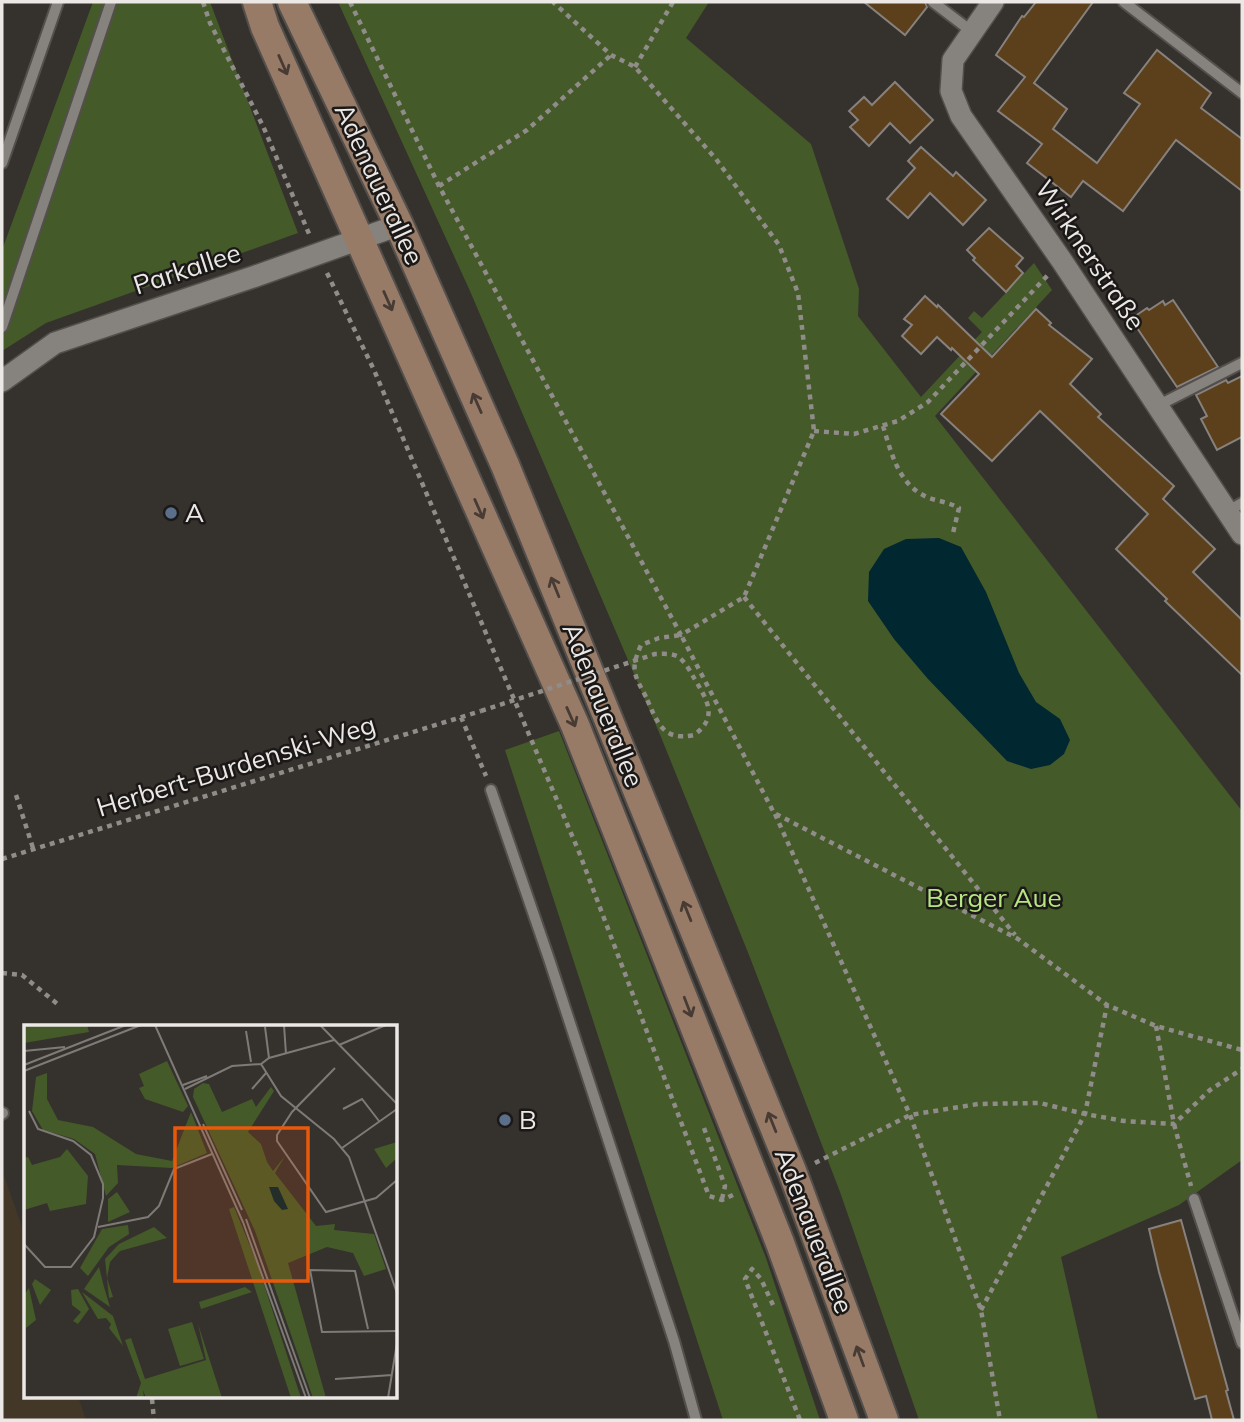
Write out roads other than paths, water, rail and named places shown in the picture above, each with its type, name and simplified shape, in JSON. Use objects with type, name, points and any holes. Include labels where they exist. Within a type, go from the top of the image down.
[{"type":"main road","name":"Adenauerallee","points":[[257,2],[265,27],[575,725],[758,1185],[844,1420]]},
{"type":"main road","name":"Adenauerallee","points":[[292,2],[399,225],[515,490],[792,1171],[884,1420]]},
{"type":"street","name":"Wirknerstraße","points":[[993,2],[953,60],[951,91],[961,117],[1062,261],[1157,406],[1235,507],[1242,534]]},
{"type":"street","name":"Parkallee","points":[[2,381],[55,343],[399,225]]},
{"type":"lane","points":[[2,163],[58,2]]},
{"type":"lane","points":[[2,327],[111,2]]},
{"type":"lane","points":[[933,2],[971,31]]},
{"type":"lane","points":[[1124,2],[1242,93]]},
{"type":"lane","points":[[1157,406],[1242,363]]},
{"type":"lane","points":[[491,790],[550,959],[674,1341],[696,1420]]},
{"type":"lane","points":[[1194,1199],[1242,1343]]},
{"type":"water","points":[[939,538],[961,547],[986,592],[1019,673],[1036,702],[1060,719],[1070,740],[1064,754],[1050,765],[1031,769],[1007,761],[928,679],[894,639],[868,601],[869,572],[884,549],[906,539]]},
{"type":"place","name":"A","points":[[171,513]]},
{"type":"place","name":"B","points":[[505,1120]]},
{"type":"park label","name":"Berger Aue","points":[[994,898]]}]
